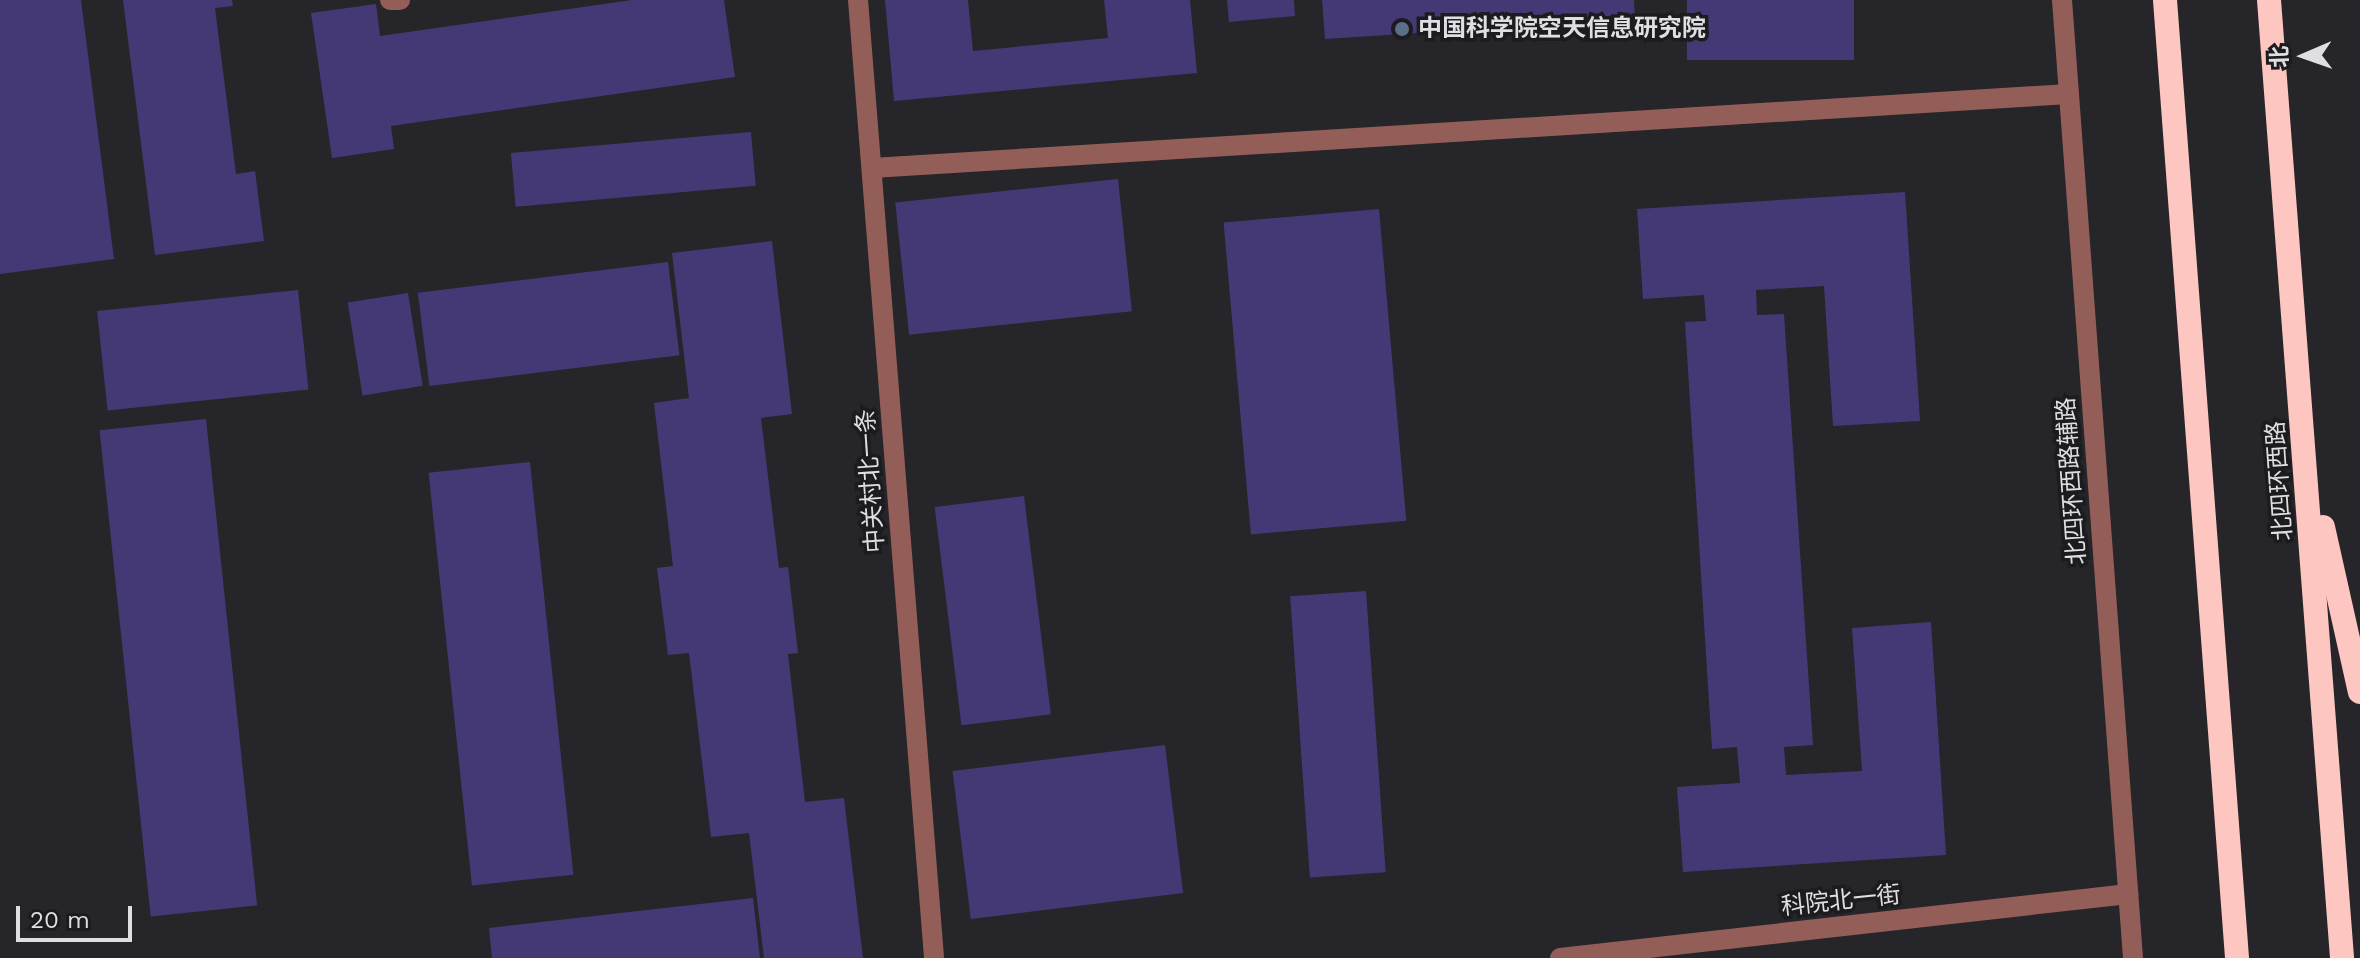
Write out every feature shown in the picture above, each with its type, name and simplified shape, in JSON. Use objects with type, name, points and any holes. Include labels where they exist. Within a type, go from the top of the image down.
[{"type":"highway","points":[[2165,0],[2237,958]]},
{"type":"highway","name":"北四环西路","points":[[2269,0],[2342,958]]},
{"type":"highway","points":[[2305,446],[2360,692]]},
{"type":"street","points":[[390,0],[400,0]]},
{"type":"street","name":"中关村北一条","points":[[858,0],[934,958]]},
{"type":"street","name":"北四环西路辅路","points":[[2062,0],[2133,958]]},
{"type":"street","points":[[872,168],[2069,94]]},
{"type":"street","name":"科院北一街","points":[[1560,958],[2128,894]]},
{"type":"building","points":[[0,0],[81,0],[114,259],[0,274]]},
{"type":"building","points":[[123,0],[232,0],[233,6],[215,8],[236,174],[255,171],[264,241],[155,255]]},
{"type":"building","points":[[632,0],[724,0],[735,77],[391,126],[394,149],[332,158],[311,13],[376,4],[380,36]]},
{"type":"building","points":[[885,0],[968,0],[973,51],[1108,38],[1104,0],[1190,0],[1197,73],[894,101]]},
{"type":"building","points":[[1227,0],[1294,0],[1295,16],[1229,22]]},
{"type":"building","name":"中国科学院空天信息研究院","points":[[1322,0],[1634,0],[1635,19],[1325,39]]},
{"type":"building","points":[[1687,0],[1854,0],[1854,60],[1687,60]]},
{"type":"building","points":[[751,132],[756,186],[516,207],[511,153]]},
{"type":"building","points":[[1118,179],[1132,311],[909,335],[895,202]]},
{"type":"building","points":[[1905,192],[1920,421],[1833,426],[1824,286],[1756,290],[1757,315],[1784,314],[1813,745],[1784,747],[1786,775],[1862,771],[1852,628],[1931,622],[1946,855],[1683,872],[1677,787],[1740,783],[1737,747],[1712,749],[1685,322],[1706,321],[1704,295],[1643,299],[1637,209]]},
{"type":"building","points":[[1379,209],[1406,521],[1251,534],[1224,223]]},
{"type":"building","points":[[772,241],[792,414],[761,418],[779,568],[788,567],[798,653],[788,654],[805,802],[844,798],[863,958],[764,958],[749,833],[711,837],[689,653],[668,655],[657,568],[673,566],[654,403],[689,398],[672,253]]},
{"type":"building","points":[[668,262],[679,355],[429,386],[418,293]]},
{"type":"building","points":[[298,290],[308,389],[108,411],[97,311]]},
{"type":"building","points":[[408,293],[423,386],[362,395],[348,303]]},
{"type":"building","points":[[206,419],[257,905],[151,917],[100,430]]},
{"type":"building","points":[[530,462],[573,875],[472,885],[429,473]]},
{"type":"building","points":[[1024,496],[1051,714],[961,725],[935,507]]},
{"type":"building","points":[[1366,591],[1386,872],[1310,878],[1290,596]]},
{"type":"building","points":[[1165,745],[1183,893],[971,919],[953,771]]},
{"type":"building","points":[[753,898],[760,958],[492,958],[489,928]]},
{"type":"place","name":"中国科学院空天信息研究院","points":[[1402,29]]}]
